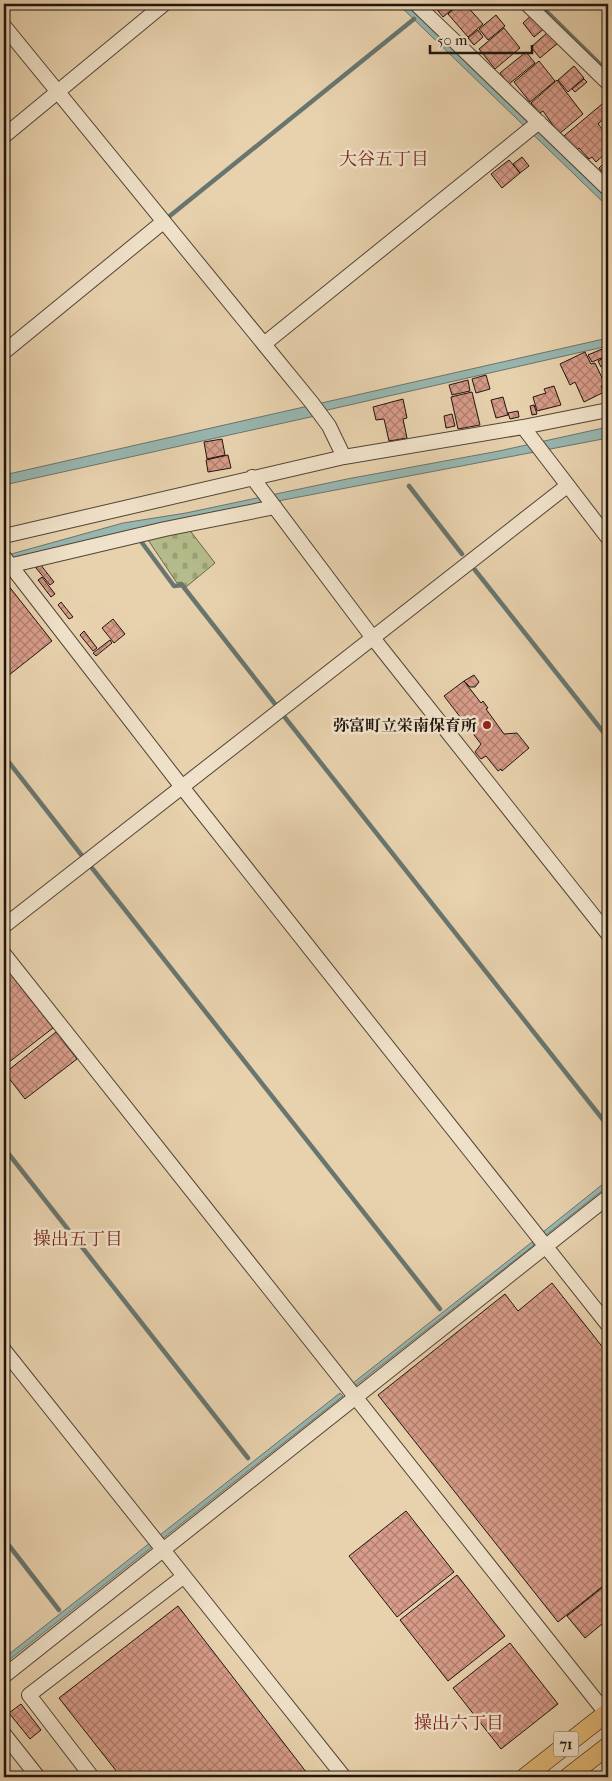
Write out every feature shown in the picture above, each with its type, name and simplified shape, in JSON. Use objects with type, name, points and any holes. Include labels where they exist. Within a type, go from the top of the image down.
[{"type":"main road","name":"71","points":[[524,1777],[607,1712]]},
{"type":"main road","name":"71","points":[[568,1777],[608,1746]]},
{"type":"street","points":[[4,136],[164,4]]},
{"type":"street","points":[[416,4],[608,189]]},
{"type":"street","points":[[527,4],[608,83]]},
{"type":"street","points":[[4,26],[312,402],[330,426],[344,457]]},
{"type":"street","points":[[264,344],[538,122]]},
{"type":"street","points":[[4,352],[163,222]]},
{"type":"street","points":[[4,536],[344,457],[523,427],[608,410]]},
{"type":"street","points":[[523,427],[608,538]]},
{"type":"street","points":[[252,477],[373,638],[608,934]]},
{"type":"street","points":[[4,926],[567,486]]},
{"type":"street","points":[[274,507],[6,563],[608,1325]]},
{"type":"street","points":[[4,954],[607,1712]]},
{"type":"street","points":[[4,1676],[163,1552],[608,1197]]},
{"type":"street","points":[[4,1350],[344,1777]]},
{"type":"street","points":[[92,1777],[29,1695],[183,1577]]},
{"type":"street","points":[[4,1734],[38,1777]]},
{"type":"green space","points":[[188,528],[215,563],[186,587],[182,582],[177,583],[146,537]]},
{"type":"water","points":[[398,4],[407,4],[608,197],[608,207]]},
{"type":"water","points":[[608,338],[608,346],[323,411],[315,416],[4,485],[4,475]]},
{"type":"water","points":[[608,427],[608,438],[163,523],[4,562],[4,556],[123,523],[186,513],[347,479],[499,451]]},
{"type":"water","points":[[608,1180],[608,1186],[546,1235],[543,1232]]},
{"type":"water","points":[[532,1242],[534,1245],[355,1386],[353,1383]]},
{"type":"water","points":[[340,1393],[343,1396],[4,1664],[4,1658]]},
{"type":"building","points":[[439,4],[459,4],[443,17],[435,7]]},
{"type":"building","points":[[460,4],[465,4],[483,24],[468,37],[448,14]]},
{"type":"building","points":[[549,4],[559,4],[553,9]]},
{"type":"building","points":[[533,14],[545,28],[534,37],[523,23]]},
{"type":"building","points":[[496,15],[505,26],[488,40],[479,29]]},
{"type":"building","points":[[504,28],[520,48],[495,69],[479,49]]},
{"type":"building","points":[[478,30],[483,37],[474,45],[468,38]]},
{"type":"building","points":[[548,32],[558,43],[540,58],[531,47]]},
{"type":"building","points":[[526,52],[535,63],[509,84],[500,73]]},
{"type":"building","points":[[539,61],[555,81],[530,102],[514,82]]},
{"type":"building","points":[[574,66],[584,78],[568,92],[558,80]]},
{"type":"building","points":[[584,79],[587,82],[575,92],[572,89]]},
{"type":"building","points":[[557,80],[583,114],[559,134],[543,111],[540,113],[531,103]]},
{"type":"building","points":[[608,99],[608,115],[598,124],[608,136],[608,151],[596,162],[592,157],[589,159],[579,148],[577,150],[564,136]]},
{"type":"building","points":[[522,157],[529,166],[520,173],[513,164]]},
{"type":"building","points":[[608,159],[608,179],[599,168]]},
{"type":"building","points":[[509,160],[520,173],[502,188],[491,174]]},
{"type":"building","points":[[602,349],[606,356],[592,362],[588,355]]},
{"type":"building","points":[[585,352],[591,364],[595,363],[605,384],[601,386],[604,392],[584,402],[575,382],[570,385],[560,364]]},
{"type":"building","points":[[605,357],[608,363],[601,367],[598,361]]},
{"type":"building","points":[[486,375],[490,389],[476,393],[472,379]]},
{"type":"building","points":[[468,380],[470,391],[452,395],[449,385]]},
{"type":"building","points":[[554,386],[561,405],[537,411],[533,397],[546,393],[544,389]]},
{"type":"building","points":[[472,392],[480,425],[458,429],[451,397]]},
{"type":"building","points":[[503,397],[508,415],[496,418],[491,400]]},
{"type":"building","points":[[403,399],[407,418],[403,419],[407,438],[389,441],[384,419],[376,420],[373,407]]},
{"type":"building","points":[[534,405],[537,414],[532,415],[530,406]]},
{"type":"building","points":[[518,411],[519,417],[510,419],[508,413]]},
{"type":"building","points":[[452,414],[455,426],[446,428],[444,416]]},
{"type":"building","points":[[222,439],[225,455],[207,459],[204,442]]},
{"type":"building","points":[[228,455],[231,468],[208,472],[206,460]]},
{"type":"building","points":[[40,564],[54,582],[50,585],[36,568]]},
{"type":"building","points":[[42,577],[55,594],[51,597],[38,580]]},
{"type":"building","points":[[4,580],[52,641],[4,679]]},
{"type":"building","points":[[61,602],[73,617],[69,619],[58,605]]},
{"type":"building","points":[[113,619],[125,634],[114,643],[102,628]]},
{"type":"building","points":[[84,631],[97,648],[93,651],[80,635]]},
{"type":"building","points":[[110,640],[112,643],[96,656],[93,653]]},
{"type":"building","points":[[474,675],[479,682],[475,687],[470,687],[464,681]]},
{"type":"building","points":[[464,681],[481,703],[483,701],[488,708],[486,709],[504,734],[517,733],[529,748],[502,771],[501,769],[498,771],[486,756],[481,759],[475,752],[481,744],[444,696]]},
{"type":"building","points":[[4,966],[53,1028],[4,1066]]},
{"type":"building","points":[[56,1032],[77,1059],[25,1099],[5,1073]]},
{"type":"building","points":[[552,1283],[608,1354],[608,1582],[558,1622],[378,1395],[505,1294],[518,1311]]},
{"type":"building","points":[[406,1511],[454,1572],[397,1617],[349,1556]]},
{"type":"building","points":[[457,1575],[505,1636],[448,1681],[400,1620]]},
{"type":"building","points":[[608,1583],[608,1619],[585,1638],[567,1616]]},
{"type":"building","points":[[178,1606],[310,1777],[121,1777],[59,1698]]},
{"type":"building","points":[[510,1643],[558,1704],[501,1749],[453,1688]]},
{"type":"building","points":[[21,1704],[41,1730],[30,1739],[9,1713]]},
{"type":"waterway","points":[[539,4],[608,72]]},
{"type":"waterway","points":[[166,219],[414,19]]},
{"type":"waterway","points":[[409,486],[462,554]]},
{"type":"waterway","points":[[140,540],[174,586],[182,585],[275,704]]},
{"type":"waterway","points":[[475,570],[608,738]]},
{"type":"waterway","points":[[283,715],[608,1126]]},
{"type":"waterway","points":[[4,756],[83,857]]},
{"type":"waterway","points":[[92,868],[440,1309]]},
{"type":"waterway","points":[[4,1148],[248,1458]]},
{"type":"waterway","points":[[4,1539],[59,1610]]},
{"type":"place","name":"弥富町立栄南保育所","points":[[487,725]]},
{"type":"district","name":"大谷五丁目","points":[[384,159]]},
{"type":"district","name":"操出五丁目","points":[[78,1239]]},
{"type":"district","name":"操出六丁目","points":[[459,1723]]}]
